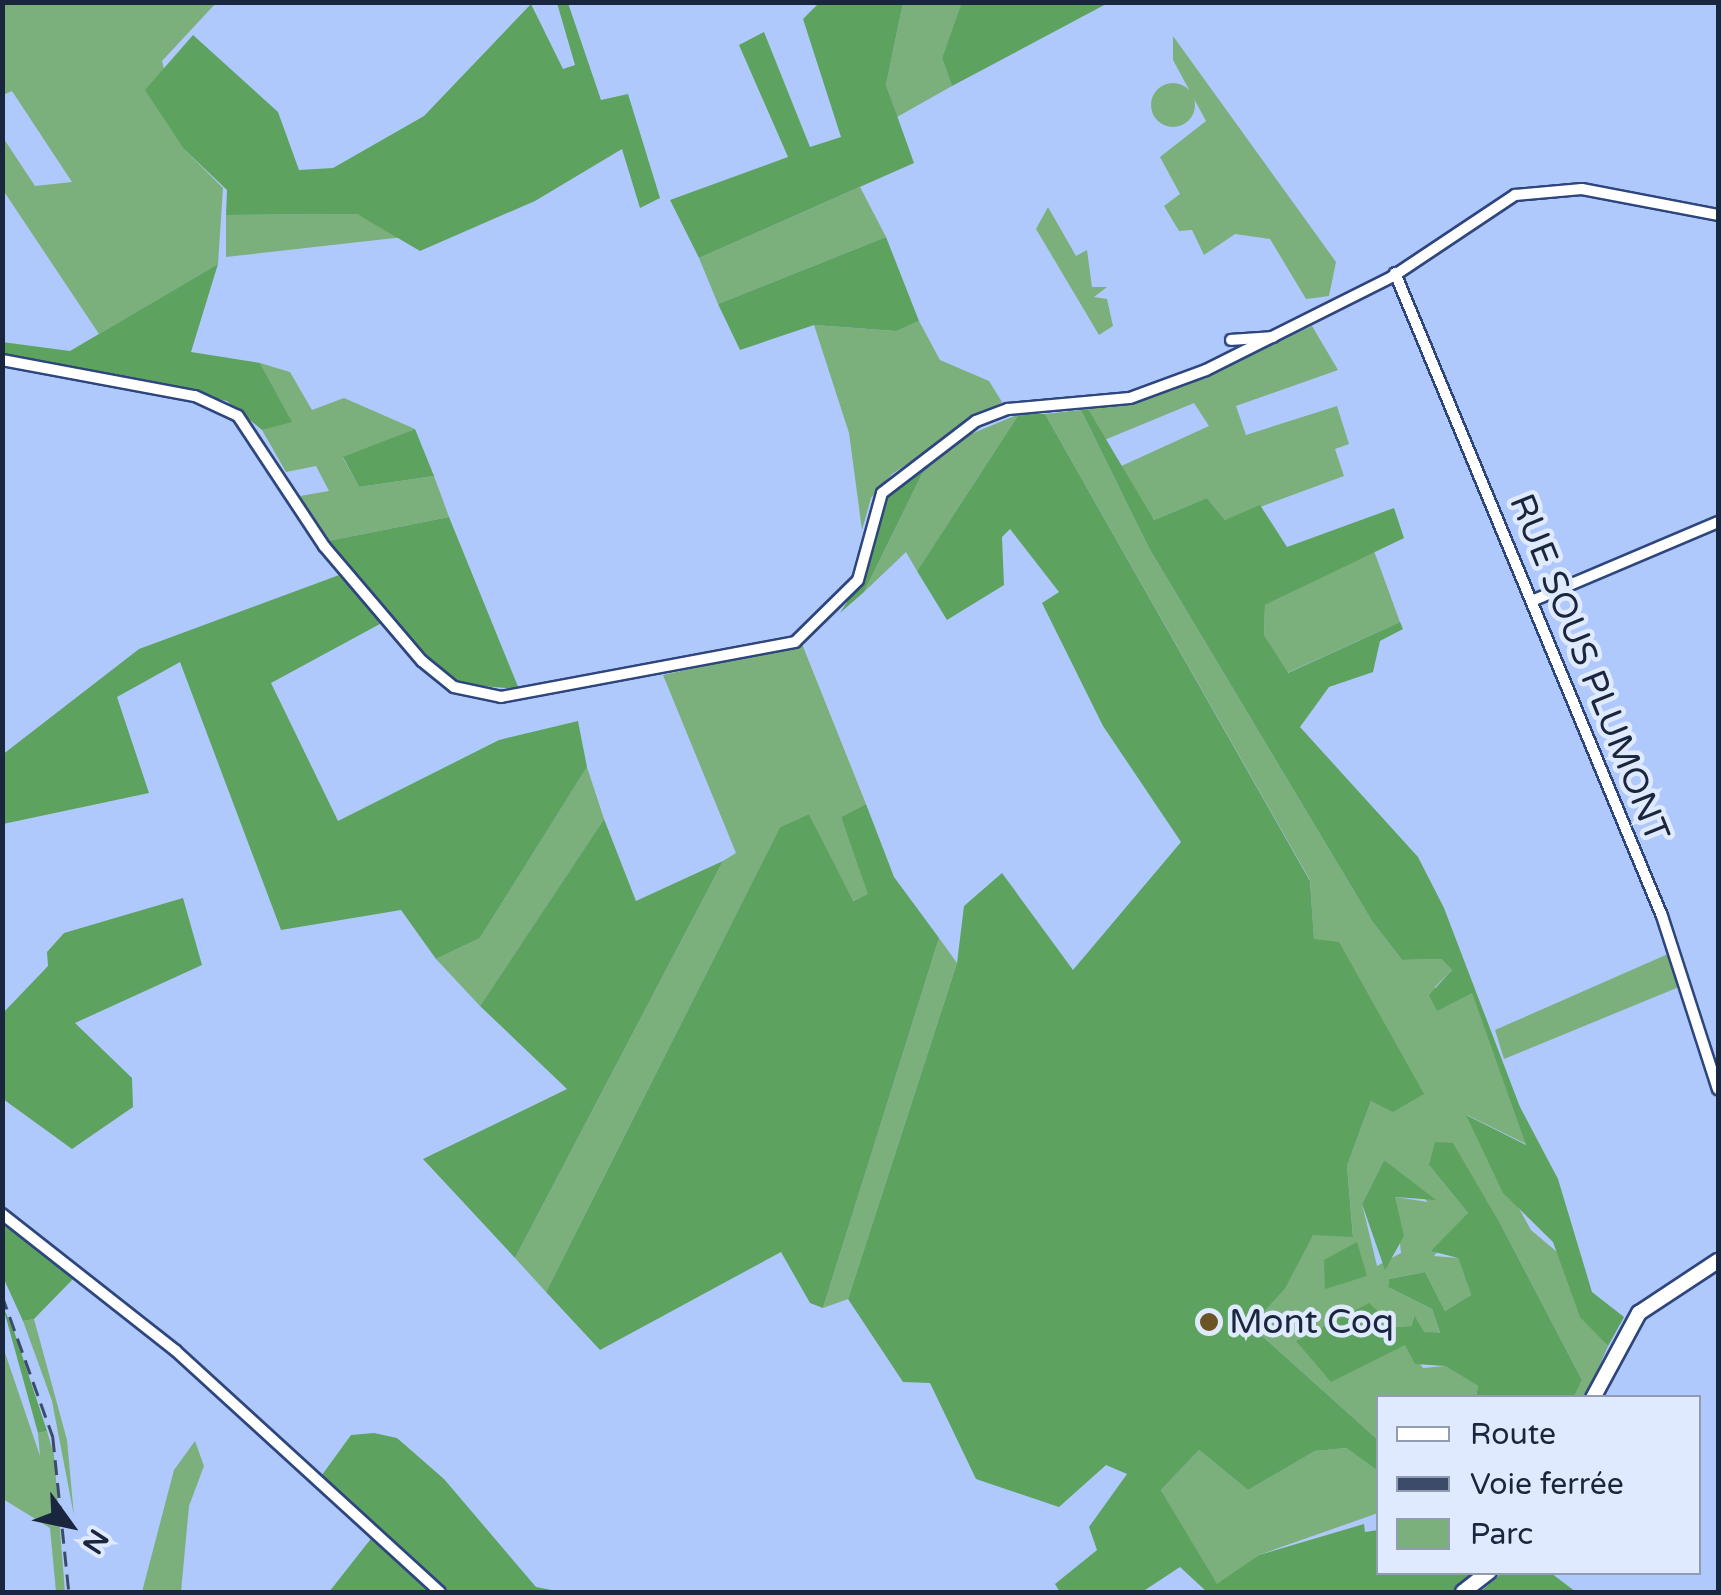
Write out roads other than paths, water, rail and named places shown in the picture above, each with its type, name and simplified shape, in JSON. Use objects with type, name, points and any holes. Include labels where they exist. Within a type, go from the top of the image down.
[{"type":"main road","points":[[1595,1395],[1639,1313],[1718,1261]]},
{"type":"street","points":[[2,360],[195,396],[238,416],[324,546],[404,642],[454,688],[501,697],[795,642],[858,580],[882,493],[976,421],[1008,409],[1130,398],[1279,336],[1534,190],[1604,192],[1718,215]]},
{"type":"street","name":"RUE SOUS PLUMONT","points":[[1395,273],[1662,916],[1718,1089]]},
{"type":"street","points":[[1231,340],[1279,336]]},
{"type":"street","points":[[1532,601],[1718,522]]},
{"type":"street","points":[[2,1214],[176,1351],[440,1592]]},
{"type":"railway","points":[[2,1295],[53,1437],[69,1592]]},
{"type":"place","name":"Mont Coq","points":[[1209,1322]]}]
